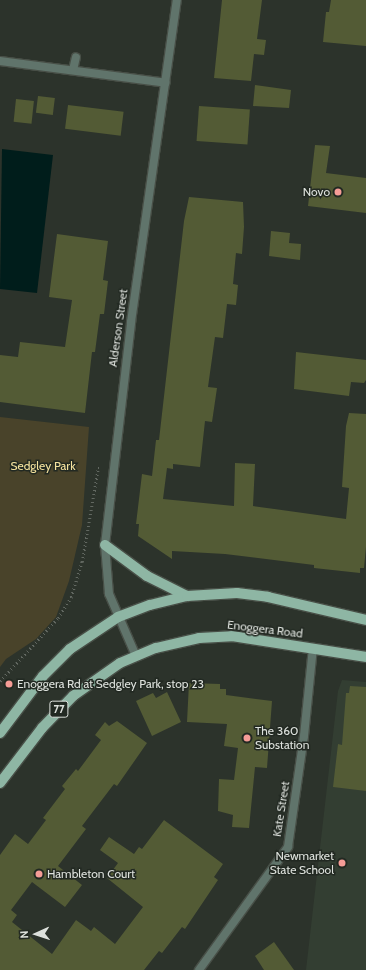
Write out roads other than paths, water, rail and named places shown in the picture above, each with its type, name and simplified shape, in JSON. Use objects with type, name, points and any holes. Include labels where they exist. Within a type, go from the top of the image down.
[{"type":"main road","points":[[105,545],[148,576],[186,596]]},
{"type":"main road","points":[[0,733],[43,676],[70,649],[118,618],[150,605],[186,596],[220,593],[252,594],[366,620]]},
{"type":"main road","name":"Enoggera Road","points":[[0,783],[42,728],[73,696],[104,672],[136,656],[184,641],[216,636],[247,638],[366,657]]},
{"type":"street","name":"Alderson Street","points":[[136,656],[118,618],[107,583],[105,545],[130,322],[177,0]]},
{"type":"street","points":[[73,70],[76,57]]},
{"type":"street","points":[[0,61],[166,83]]},
{"type":"street","name":"Kate Street","points":[[199,970],[288,847],[304,736],[313,648]]},
{"type":"water","points":[[2,149],[53,155],[37,293],[0,289]]},
{"type":"place","name":"Novo","points":[[338,192]]},
{"type":"place","name":"Enoggera Rd at Sedgley Park, stop 23","points":[[9,684]]},
{"type":"place","name":"The 360 Substation","points":[[247,738]]},
{"type":"place","name":"Newmarket State School","points":[[342,863]]},
{"type":"place","name":"Hambleton Court","points":[[39,874]]},
{"type":"park label","name":"Sedgley Park","points":[[43,466]]}]
